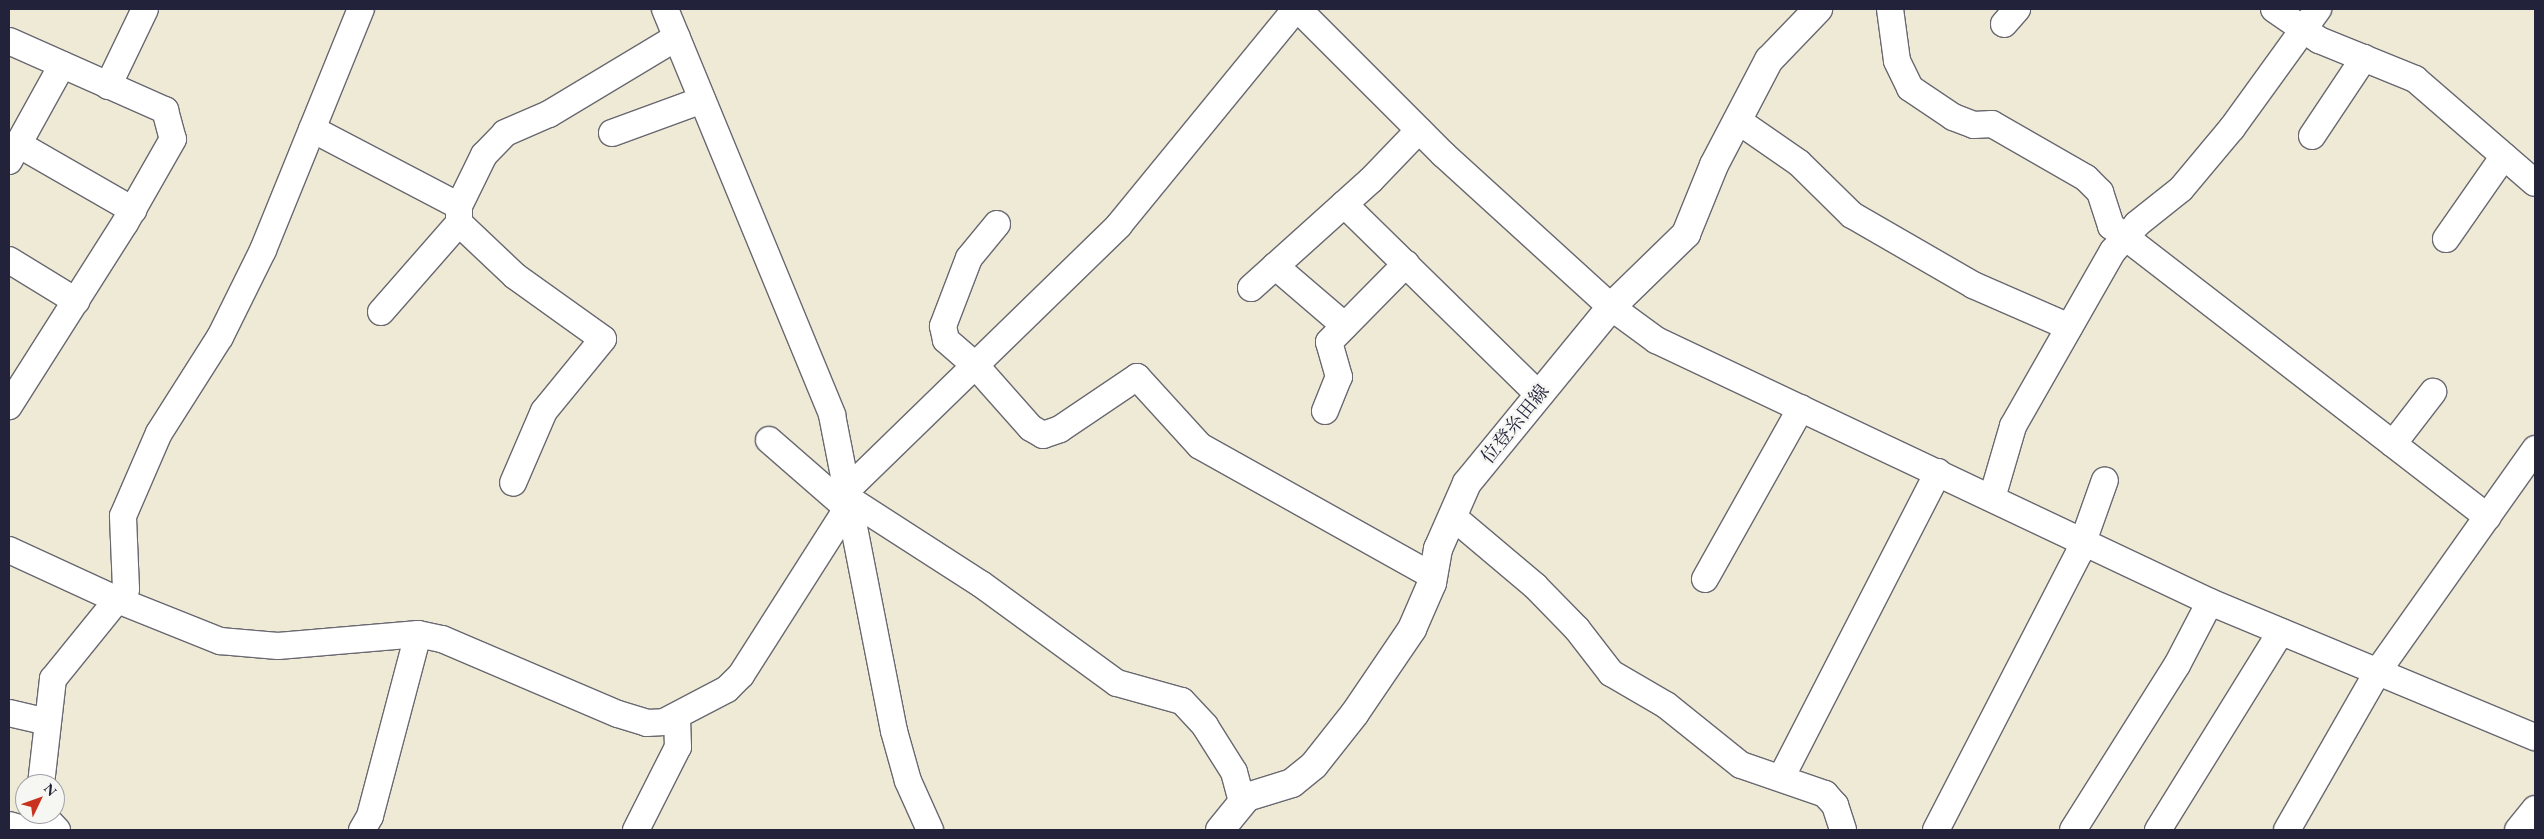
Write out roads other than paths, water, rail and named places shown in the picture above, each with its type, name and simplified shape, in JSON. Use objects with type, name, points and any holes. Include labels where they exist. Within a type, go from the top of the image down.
[{"type":"main road","name":"位登糸田線","points":[[1242,801],[1292,784],[1314,765],[1412,629],[1433,576],[1452,516],[1467,483],[1611,307],[1686,234],[1737,120],[1769,60],[1818,9]]},
{"type":"main road","points":[[1220,830],[1242,801]]},
{"type":"street","points":[[108,86],[145,9]]},
{"type":"street","points":[[42,774],[45,722],[52,678],[120,602],[126,589],[123,516],[159,433],[220,337],[259,259],[361,9]]},
{"type":"street","points":[[665,9],[832,415],[894,731],[908,781],[930,830]]},
{"type":"street","points":[[9,550],[120,602],[220,641],[256,647],[418,634],[442,639],[618,714],[647,723],[678,717],[727,689],[741,675],[849,499],[976,365],[1119,225],[1297,9],[1419,130],[1611,307],[1656,340],[2210,602],[2535,737]]},
{"type":"street","points":[[1890,9],[1897,61],[1910,88],[1953,117],[1974,125],[1992,124],[2086,178],[2100,192],[2111,226],[2488,517]]},
{"type":"street","points":[[2274,9],[2311,19],[2364,58],[2415,79],[2535,183]]},
{"type":"street","points":[[1992,498],[2013,426],[2069,327],[2125,237],[2181,189],[2311,19]]},
{"type":"street","points":[[381,312],[459,214],[484,155],[505,133],[550,114],[676,37]]},
{"type":"street","points":[[9,41],[165,110],[172,128],[172,139],[133,210],[76,301],[16,380],[9,406]]},
{"type":"street","points":[[2312,136],[2364,58]]},
{"type":"street","points":[[62,65],[13,153],[133,210]]},
{"type":"street","points":[[612,132],[702,100]]},
{"type":"street","points":[[1737,120],[1798,164],[1852,215],[1973,285],[2069,327]]},
{"type":"street","points":[[312,130],[459,214],[515,276],[603,339],[544,411],[513,483]]},
{"type":"street","points":[[1251,288],[1344,204],[1419,130]]},
{"type":"street","points":[[2446,239],[2504,156]]},
{"type":"street","points":[[1344,204],[1538,394]]},
{"type":"street","points":[[997,224],[969,258],[943,326],[946,340],[976,365],[1043,435],[1060,429],[1136,377],[1200,446],[1433,576]]},
{"type":"street","points":[[9,260],[76,301]]},
{"type":"street","points":[[1325,411],[1340,377],[1329,342],[1406,264]]},
{"type":"street","points":[[1275,266],[1345,326]]},
{"type":"street","points":[[2393,444],[2433,392]]},
{"type":"street","points":[[1746,476],[1792,404]]},
{"type":"street","points":[[1706,580],[1792,404]]},
{"type":"street","points":[[769,440],[849,499],[981,584],[1116,683],[1182,701],[1205,726],[1234,772],[1242,801]]},
{"type":"street","points":[[2287,830],[2378,671],[2535,449]]},
{"type":"street","points":[[1780,778],[1938,472]]},
{"type":"street","points":[[1936,830],[2081,541],[2105,480]]},
{"type":"street","points":[[1452,516],[1535,586],[1577,629],[1611,674],[1666,705],[1741,765],[1825,794],[1835,805],[1843,830]]},
{"type":"street","points":[[2081,828],[2177,665],[2210,602]]},
{"type":"street","points":[[2158,830],[2281,632]]},
{"type":"street","points":[[362,830],[370,816],[418,634]]},
{"type":"street","points":[[9,713],[45,722]]},
{"type":"street","points":[[636,830],[678,747],[678,717]]},
{"type":"street","points":[[2518,830],[2535,809]]},
{"type":"street","points":[[9,825],[27,830]]}]
